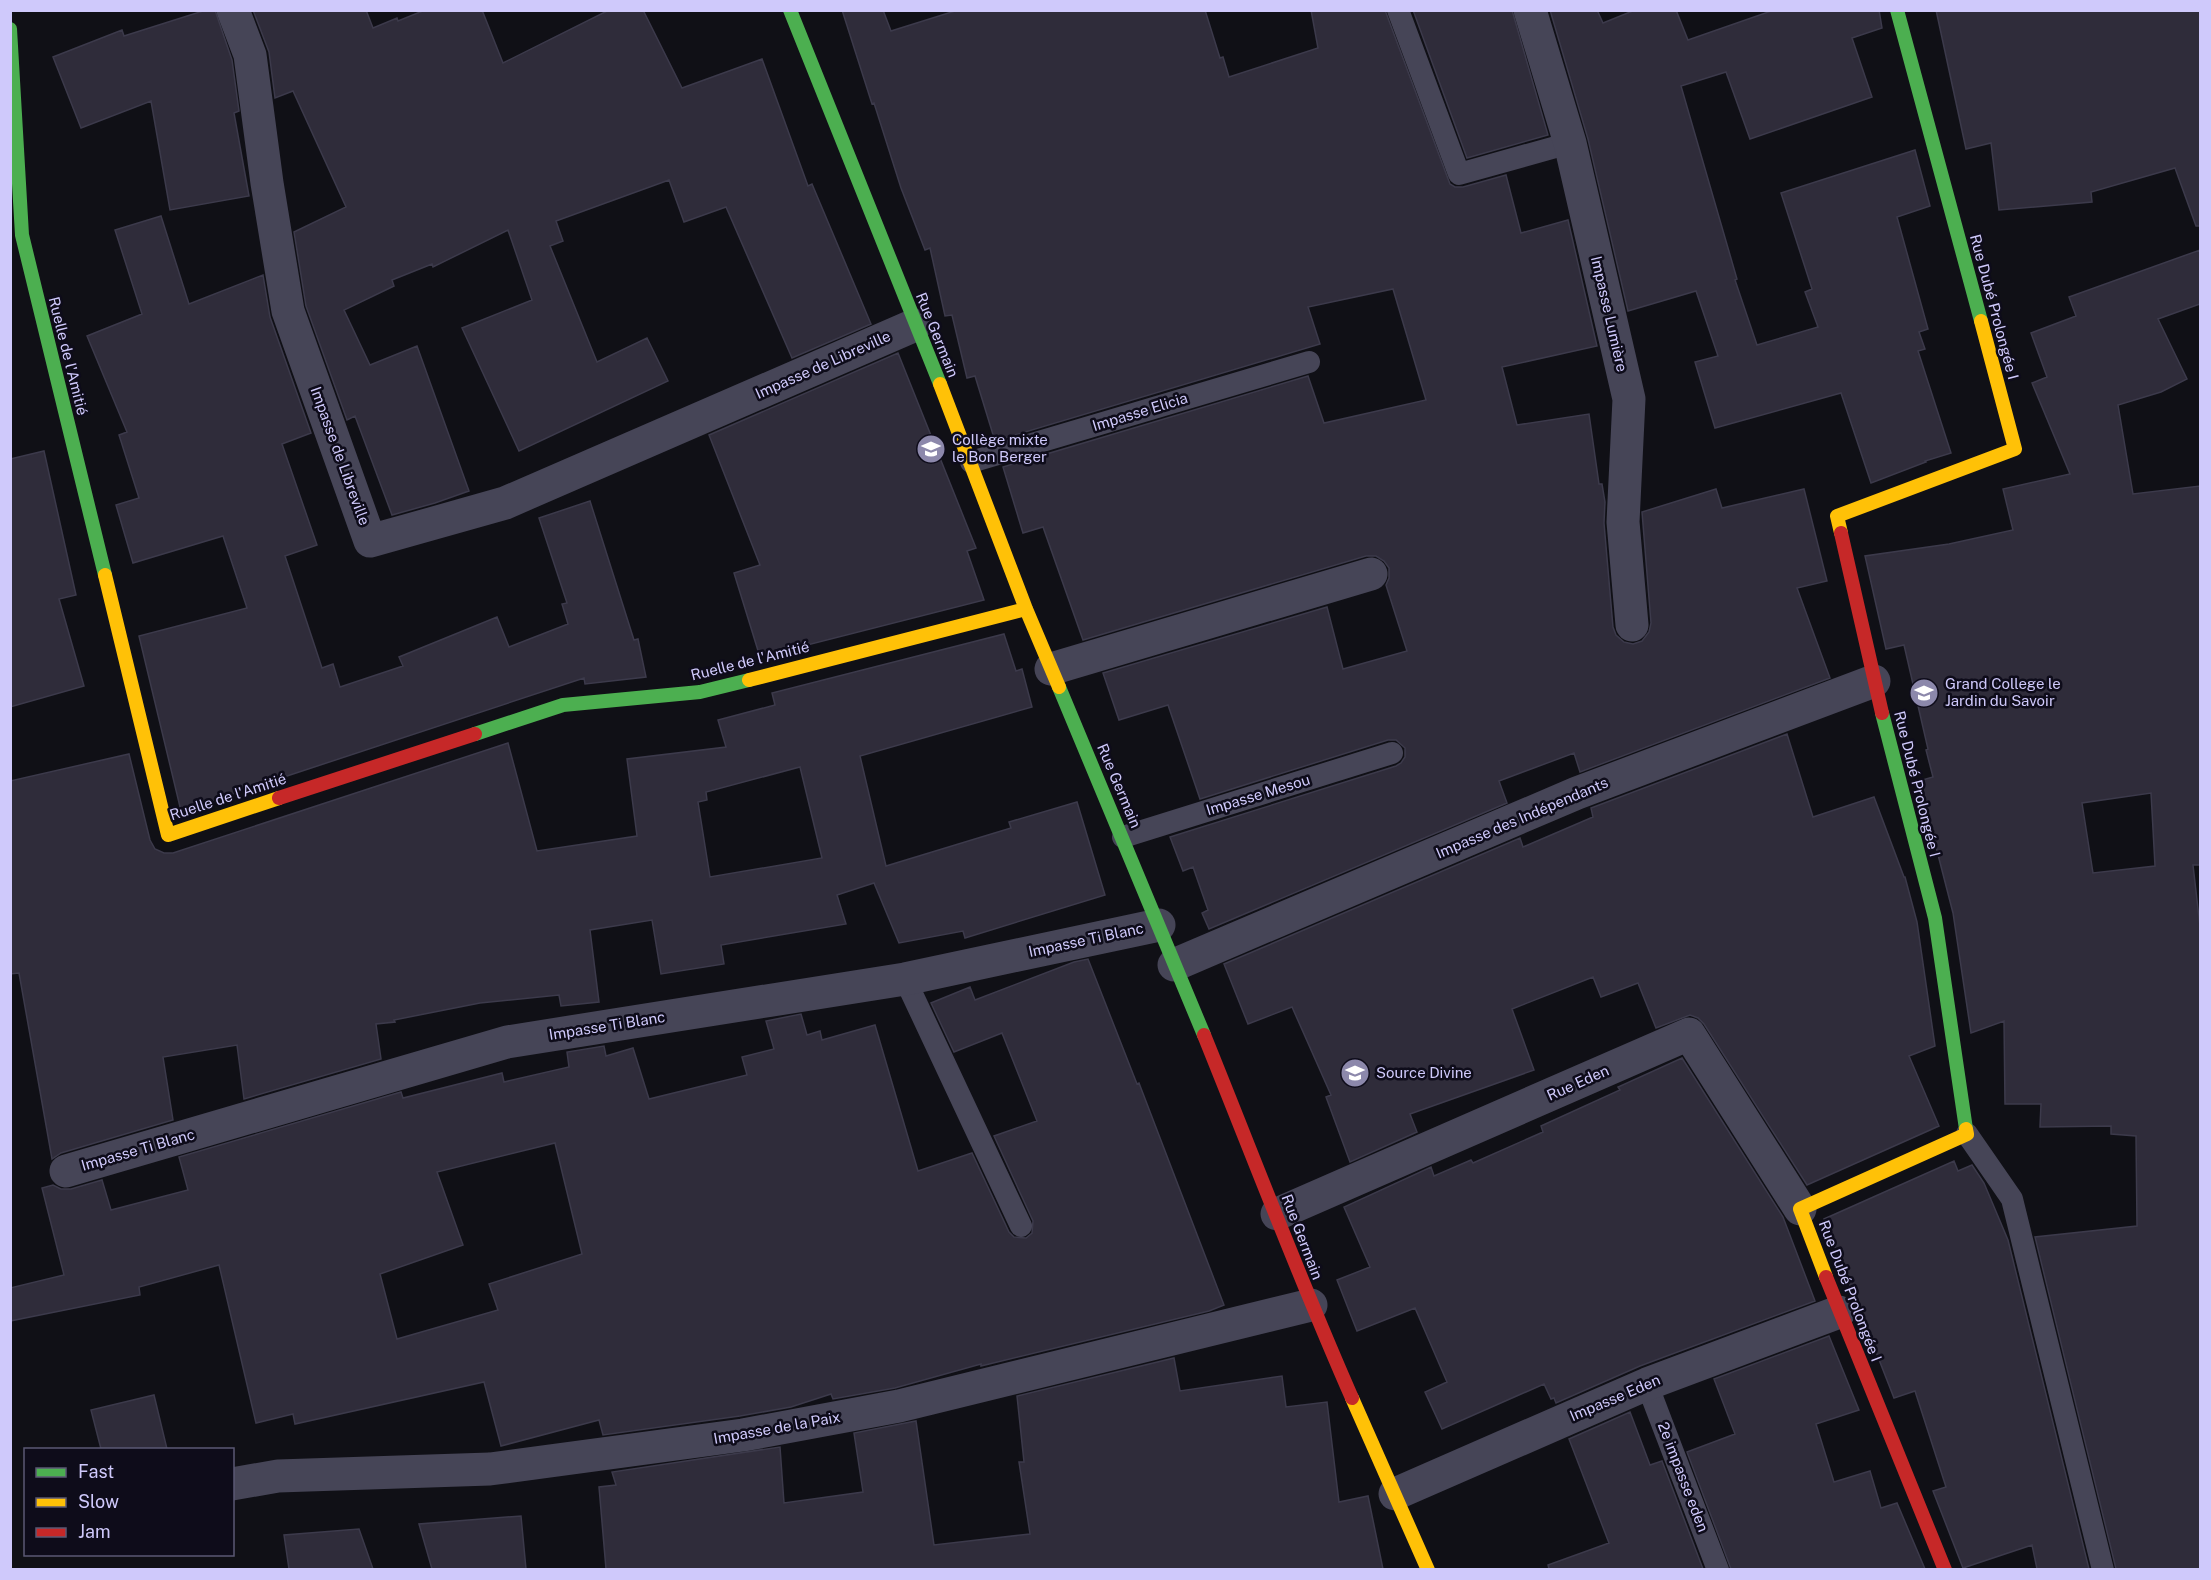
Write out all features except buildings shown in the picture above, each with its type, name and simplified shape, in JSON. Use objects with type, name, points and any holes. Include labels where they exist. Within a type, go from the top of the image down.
[{"type":"street","name":"Impasse de Libreville","points":[[233,10],[250,55],[267,183],[288,311],[370,541],[505,503],[915,325]]},
{"type":"street","name":"Rue Germain","points":[[790,10],[971,462],[1026,609],[1123,837],[1277,1214],[1311,1305],[1428,1569]]},
{"type":"street","name":"Impasse Lumière","points":[[1530,10],[1570,143],[1629,399],[1623,522],[1632,625]]},
{"type":"street","name":"Rue Dubé Prolongée I","points":[[1897,10],[2015,449],[1837,516],[1874,681],[1935,918],[1967,1134],[1800,1209],[1839,1312],[1945,1569]]},
{"type":"street","name":"Ruelle de l'Amitié","points":[[10,29],[22,235],[168,835],[563,705],[700,692],[1026,609]]},
{"type":"street","points":[[1051,669],[1371,574]]},
{"type":"street","name":"Impasse des Indépendants","points":[[1174,964],[1577,793],[1874,681]]},
{"type":"street","name":"Impasse Ti Blanc","points":[[66,1171],[507,1041],[905,979],[1159,925]]},
{"type":"street","name":"Rue Eden","points":[[1277,1214],[1689,1034],[1800,1209]]},
{"type":"street","name":"Impasse de la Paix","points":[[234,1484],[278,1476],[490,1469],[743,1435],[899,1406],[1311,1305]]},
{"type":"street","name":"Impasse Eden","points":[[1395,1494],[1647,1384],[1839,1312]]},
{"type":"lane","points":[[1398,10],[1459,174],[1570,143]]},
{"type":"lane","name":"Impasse Elicia","points":[[971,462],[1309,362]]},
{"type":"lane","name":"Impasse Mesou","points":[[1123,837],[1392,753]]},
{"type":"lane","points":[[905,979],[1021,1226]]},
{"type":"lane","points":[[1967,1134],[2012,1199],[2103,1569]]},
{"type":"lane","name":"2e impasse eden","points":[[1647,1384],[1718,1569]]},
{"type":"traffic: fast","points":[[790,10],[940,384]]},
{"type":"traffic: fast","points":[[1897,10],[1981,321]]},
{"type":"traffic: fast","points":[[10,29],[22,235],[105,575]]},
{"type":"traffic: fast","points":[[475,734],[563,705],[700,692],[749,680]]},
{"type":"traffic: fast","points":[[1059,687],[1204,1035]]},
{"type":"traffic: fast","points":[[1882,713],[1935,918],[1966,1129]]},
{"type":"traffic: slow","points":[[1841,533],[1837,516],[2015,449],[1981,321]]},
{"type":"traffic: slow","points":[[940,384],[1026,609],[1059,687]]},
{"type":"traffic: slow","points":[[105,575],[168,835],[279,798]]},
{"type":"traffic: slow","points":[[749,680],[1026,609]]},
{"type":"traffic: slow","points":[[1826,1277],[1800,1209],[1967,1134],[1966,1129]]},
{"type":"traffic: slow","points":[[1352,1398],[1428,1570]]},
{"type":"traffic: jam","points":[[1841,533],[1882,713]]},
{"type":"traffic: jam","points":[[279,798],[475,734]]},
{"type":"traffic: jam","points":[[1204,1035],[1352,1398]]},
{"type":"traffic: jam","points":[[1826,1277],[1945,1570]]},
{"type":"place","name":"Collège mixte le Bon Berger","points":[[931,449]]},
{"type":"place","name":"Grand College le Jardin du Savoir","points":[[1924,693]]},
{"type":"place","name":"Source Divine","points":[[1355,1073]]}]
